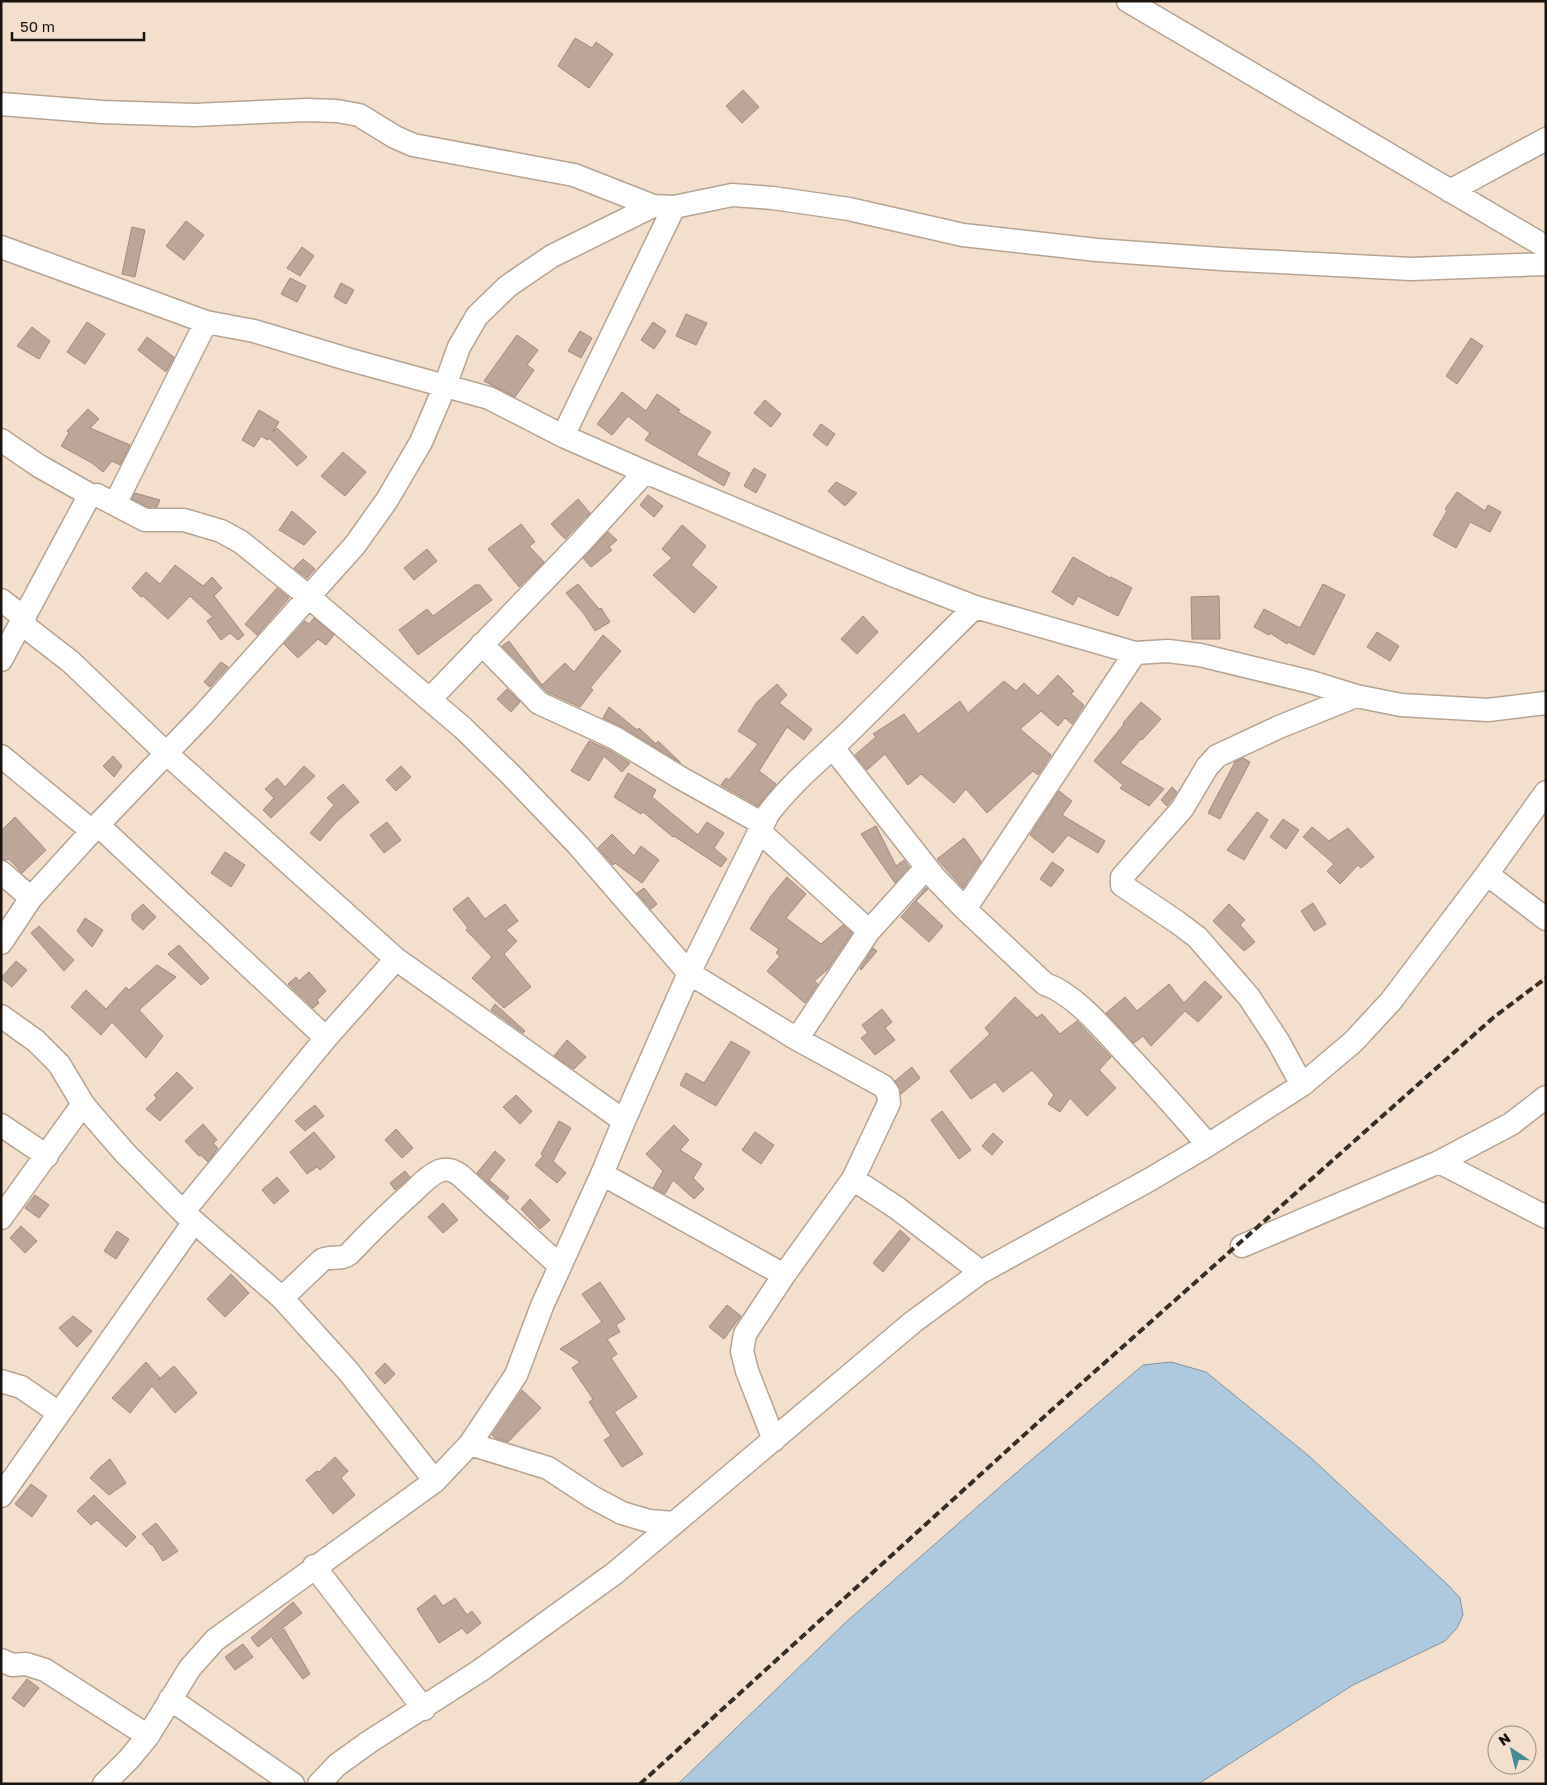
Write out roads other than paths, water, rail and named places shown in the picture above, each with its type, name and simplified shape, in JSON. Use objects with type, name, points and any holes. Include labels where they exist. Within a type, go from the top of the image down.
[{"type":"street","points":[[1128,1],[1546,247]]},
{"type":"street","points":[[1,104],[102,112],[194,115],[307,110],[337,111],[359,115],[413,145],[574,175],[664,206]]},
{"type":"street","points":[[1450,191],[1546,139]]},
{"type":"street","points":[[1,943],[31,898],[95,828],[167,754],[355,545],[387,500],[421,442],[446,386],[459,347],[477,316],[508,286],[552,256],[664,206],[732,195],[773,198],[848,209],[963,235],[1097,250],[1221,259],[1411,268],[1546,264]]},
{"type":"street","points":[[563,436],[664,206]]},
{"type":"street","points":[[1,247],[206,322],[254,331],[489,398],[563,436],[645,472],[900,578],[975,607],[1135,653],[1168,651],[1200,655],[1311,682],[1356,696],[1401,705],[1488,710],[1546,703]]},
{"type":"street","points":[[116,504],[206,322]]},
{"type":"street","points":[[1,440],[39,466],[92,496]]},
{"type":"street","points":[[430,699],[582,541],[645,472]]},
{"type":"street","points":[[1,660],[24,621],[87,500],[92,496],[97,495],[145,520],[184,520],[229,534],[309,597],[430,699],[484,748],[572,838],[690,974],[797,1039],[883,1086],[888,1093],[889,1103],[853,1178],[784,1275],[745,1334],[742,1351],[747,1371],[774,1440]]},
{"type":"street","points":[[1,600],[71,662],[167,754],[396,959],[624,1121]]},
{"type":"street","points":[[104,1784],[129,1759],[148,1736],[190,1668],[215,1640],[314,1566],[435,1481],[470,1444],[516,1375],[542,1306],[624,1121],[690,974],[761,827],[782,796],[808,769],[833,748],[975,607]]},
{"type":"street","points":[[482,644],[539,703],[615,738],[761,827],[868,931]]},
{"type":"street","points":[[965,909],[1135,653]]},
{"type":"street","points":[[1302,1085],[1278,1041],[1248,996],[1196,937],[1122,885],[1122,876],[1182,809],[1207,767],[1216,756],[1356,696]]},
{"type":"street","points":[[833,748],[926,868],[965,909],[1045,984],[1056,988],[1098,1024],[1156,1084],[1208,1145]]},
{"type":"street","points":[[1,756],[95,828],[326,1038]]},
{"type":"street","points":[[319,1784],[337,1766],[369,1742],[424,1708],[550,1622],[615,1573],[913,1322],[981,1272],[1149,1180],[1302,1085],[1353,1042],[1391,1001],[1546,792]]},
{"type":"street","points":[[797,1039],[868,931],[926,868]]},
{"type":"street","points":[[1,872],[31,898]]},
{"type":"street","points":[[1487,874],[1546,919]]},
{"type":"street","points":[[1,1496],[59,1413],[188,1217],[326,1038],[396,959]]},
{"type":"street","points":[[1,1016],[36,1041],[59,1064],[83,1104],[125,1153],[188,1217],[282,1298],[348,1371],[435,1481]]},
{"type":"street","points":[[1242,1246],[1439,1162],[1512,1124],[1546,1097]]},
{"type":"street","points":[[1,1218],[83,1104]]},
{"type":"street","points":[[1,1125],[47,1156]]},
{"type":"street","points":[[1439,1162],[1546,1217]]},
{"type":"street","points":[[282,1298],[322,1260],[327,1257],[344,1258],[389,1213],[430,1177],[439,1171],[446,1170],[452,1170],[460,1175],[560,1266]]},
{"type":"street","points":[[602,1174],[784,1275]]},
{"type":"street","points":[[853,1178],[897,1208],[981,1272]]},
{"type":"street","points":[[1,1381],[21,1388],[59,1413]]},
{"type":"street","points":[[470,1444],[548,1468],[592,1497],[622,1513],[649,1522],[674,1523]]},
{"type":"street","points":[[314,1566],[424,1708]]},
{"type":"street","points":[[1,1660],[12,1665],[26,1664],[45,1670],[148,1736]]},
{"type":"street","points":[[170,1699],[292,1784]]},
{"type":"water","points":[[1171,1362],[1206,1372],[1309,1456],[1447,1584],[1460,1598],[1463,1615],[1457,1628],[1445,1641],[1353,1685],[1198,1784],[678,1784],[845,1623],[1009,1479],[1143,1365]]},
{"type":"railway","points":[[640,1784],[1056,1406],[1494,1017],[1546,978]]}]
